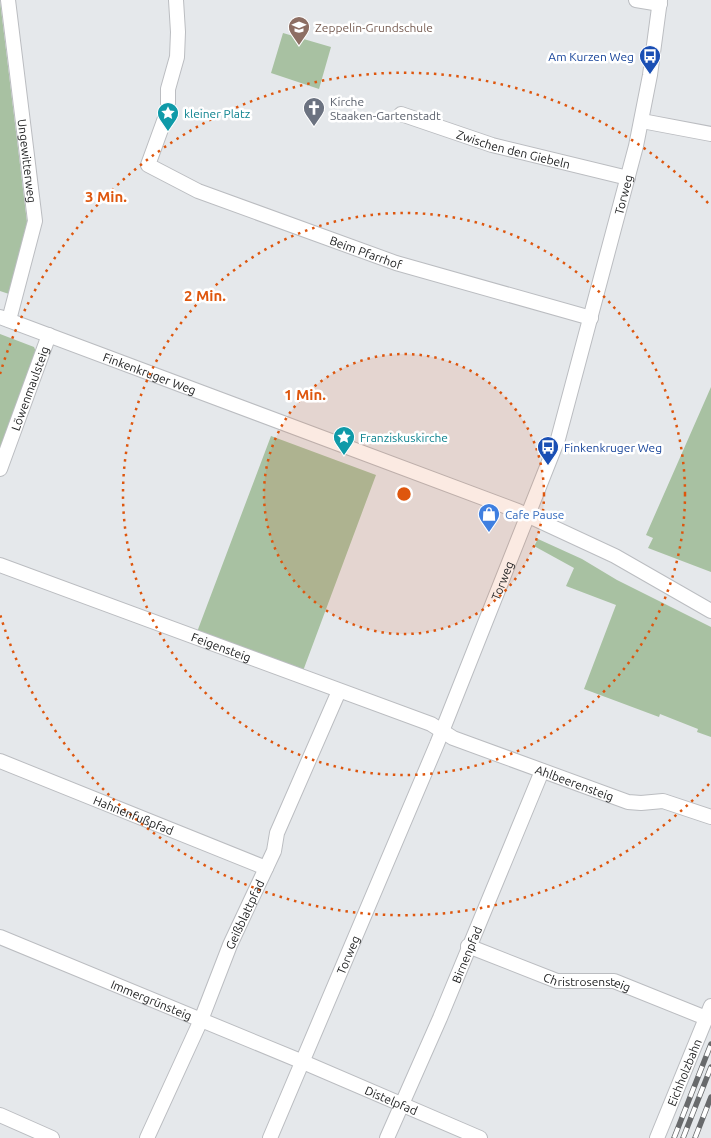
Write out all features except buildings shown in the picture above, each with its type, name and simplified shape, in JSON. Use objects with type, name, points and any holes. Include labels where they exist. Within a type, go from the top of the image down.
[{"type":"street","name":"Ungewitterweg","points":[[5,319],[35,221],[8,0]]},
{"type":"street","name":"Beim Pfarrhof","points":[[176,0],[178,46],[175,69],[168,89],[168,110],[148,166],[198,191],[396,264],[591,318]]},
{"type":"street","points":[[636,0],[660,2]]},
{"type":"street","name":"Torweg","points":[[270,1138],[442,732],[558,440],[642,121],[660,2]]},
{"type":"street","name":"Zwischen den Giebeln","points":[[401,114],[492,145],[628,178]]},
{"type":"street","points":[[642,121],[711,134]]},
{"type":"street","name":"Finkenkruger Weg","points":[[5,319],[529,515],[616,556],[711,611]]},
{"type":"street","name":"Löwenmaulsteig","points":[[0,468],[49,335]]},
{"type":"street","name":"Feigensteig","points":[[0,565],[431,724],[442,732]]},
{"type":"street","name":"Geißblattpfad","points":[[147,1138],[200,1020],[230,945],[274,851],[277,832],[339,691]]},
{"type":"street","name":"Ahlbeerensteig","points":[[442,732],[453,738],[628,802],[663,801],[711,817]]},
{"type":"street","name":"Hahnenfußpfad","points":[[0,761],[266,868]]},
{"type":"street","name":"Birnenpfad","points":[[387,1138],[542,770]]},
{"type":"street","name":"Immergrünsteig","points":[[0,937],[303,1062]]},
{"type":"street","name":"Christrosensteig","points":[[468,946],[557,982],[614,981],[709,1012]]},
{"type":"street","name":"Eichholzbahn","points":[[656,1138],[709,1012]]},
{"type":"street","name":"Distelpfad","points":[[303,1062],[480,1138]]},
{"type":"street","points":[[0,1114],[52,1138]]},
{"type":"green space","points":[[0,1],[27,222],[9,294],[0,291]]},
{"type":"green space","points":[[283,33],[331,47],[319,89],[271,73]]},
{"type":"green space","points":[[0,334],[34,347],[37,354],[0,453]]},
{"type":"green space","points":[[711,387],[711,572],[648,548],[653,538],[646,535]]},
{"type":"green space","points":[[271,436],[376,475],[303,671],[197,632]]},
{"type":"green space","points":[[538,539],[582,559],[617,580],[711,627],[711,737],[697,732],[698,729],[660,714],[659,717],[584,689],[616,605],[566,586],[574,568],[534,546]]},
{"type":"railway","points":[[674,1138],[711,1044]]},
{"type":"railway","points":[[683,1138],[711,1067]]},
{"type":"railway","points":[[695,1138],[711,1097]]},
{"type":"place","name":"Zeppelin-Grundschule","points":[[299,46]]},
{"type":"place","name":"Am Kurzen Weg","points":[[650,75]]},
{"type":"place","name":"Kirche Staaken-Gartenstadt","points":[[314,127]]},
{"type":"place","name":"kleiner Platz","points":[[168,132]]},
{"type":"place","name":"Franziskuskirche","points":[[344,456]]},
{"type":"place","name":"Finkenkruger Weg","points":[[548,466]]},
{"type":"place","name":"Cafe Pause","points":[[489,533]]}]
